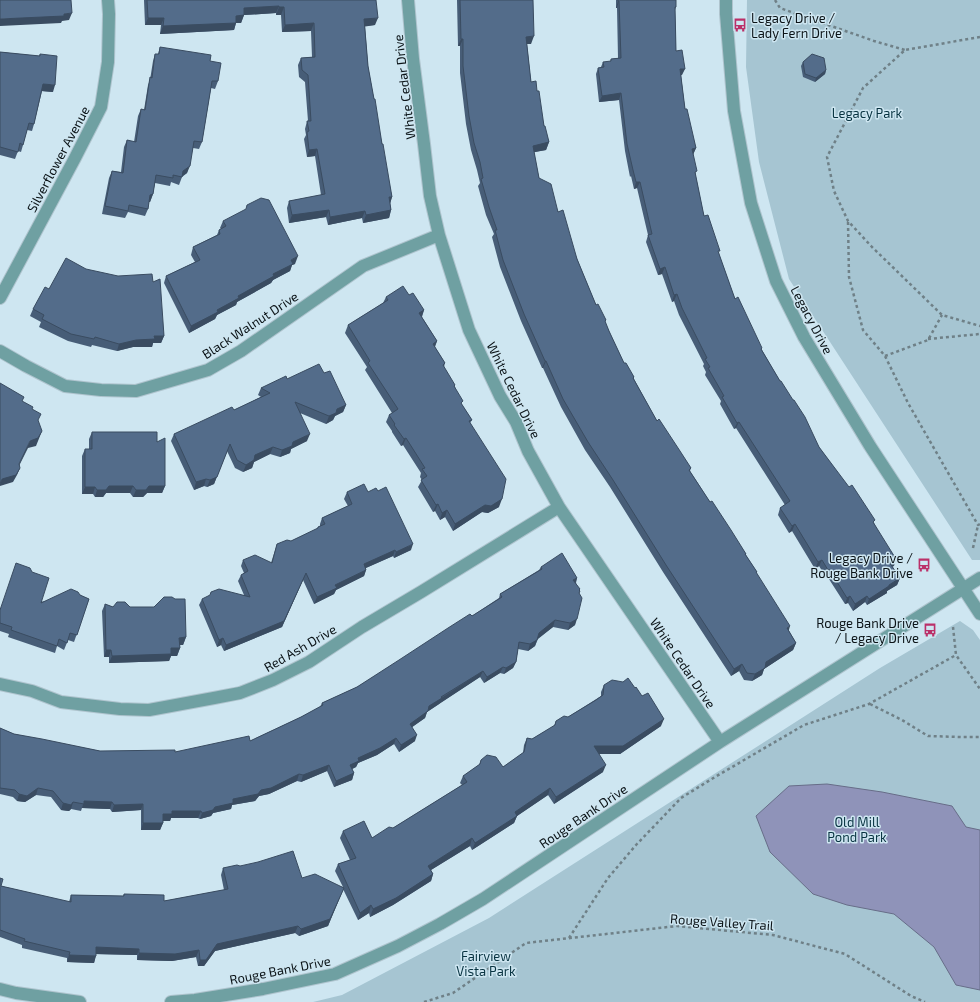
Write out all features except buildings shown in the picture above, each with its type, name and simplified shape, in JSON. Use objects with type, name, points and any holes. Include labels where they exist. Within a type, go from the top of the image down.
[{"type":"street","name":"Silverflower Avenue","points":[[0,298],[101,107],[108,62],[108,0]]},
{"type":"street","name":"White Cedar Drive","points":[[408,0],[413,59],[430,196],[438,235],[469,330],[500,396],[516,422],[528,451],[560,507],[720,742]]},
{"type":"street","name":"Legacy Drive","points":[[726,0],[734,111],[751,203],[776,281],[804,337],[874,452],[980,614]]},
{"type":"street","name":"Black Walnut Drive","points":[[0,351],[65,386],[101,390],[136,391],[208,370],[241,351],[363,266],[438,235]]},
{"type":"street","name":"Red Ash Drive","points":[[0,684],[32,691],[61,702],[120,709],[149,710],[240,693],[273,680],[309,662],[362,627],[560,507]]},
{"type":"street","name":"Rouge Bank Drive","points":[[171,1002],[195,1000],[256,990],[335,974],[398,946],[440,924],[483,899],[720,742],[980,578]]},
{"type":"street","points":[[0,989],[16,993],[80,1002]]},
{"type":"path","points":[[775,0],[780,8],[874,41],[905,50],[980,37]]},
{"type":"path","points":[[905,50],[863,88],[827,157],[834,191],[848,222],[942,315],[980,326]]},
{"type":"path","points":[[848,222],[849,277],[863,330],[885,356],[908,403],[979,525],[973,548]]},
{"type":"path","points":[[928,340],[942,315]]},
{"type":"path","points":[[885,356],[928,340],[980,334]]},
{"type":"path","points":[[953,627],[956,655],[980,689]]},
{"type":"path","points":[[569,939],[608,878],[636,845],[681,798],[804,725],[869,704],[956,655]]},
{"type":"path","points":[[869,704],[902,720],[928,736],[980,737]]},
{"type":"path","name":"Rouge Valley Trail","points":[[424,1002],[453,993],[526,943],[677,926],[773,935],[846,954],[911,996],[925,1002]]},
{"type":"green space","name":"Legacy Park","points":[[747,0],[980,0],[980,560],[972,560],[789,279],[759,162],[746,67]]},
{"type":"green space","name":"Old Mill Pond Park","points":[[960,621],[973,630],[980,640],[980,1002],[313,1002],[342,995],[489,918],[880,668]]},
{"type":"water","points":[[827,784],[882,792],[952,806],[966,827],[980,830],[980,990],[956,985],[934,947],[894,914],[847,905],[813,894],[770,852],[756,816],[789,786]]},
{"type":"place","name":"Legacy Drive / Lady Fern Drive","points":[[740,25]]},
{"type":"place","name":"Legacy Drive / Rouge Bank Drive","points":[[924,565]]},
{"type":"place","name":"Rouge Bank Drive / Legacy Drive","points":[[930,630]]},
{"type":"park label","name":"Fairview Vista Park","points":[[486,964]]}]
